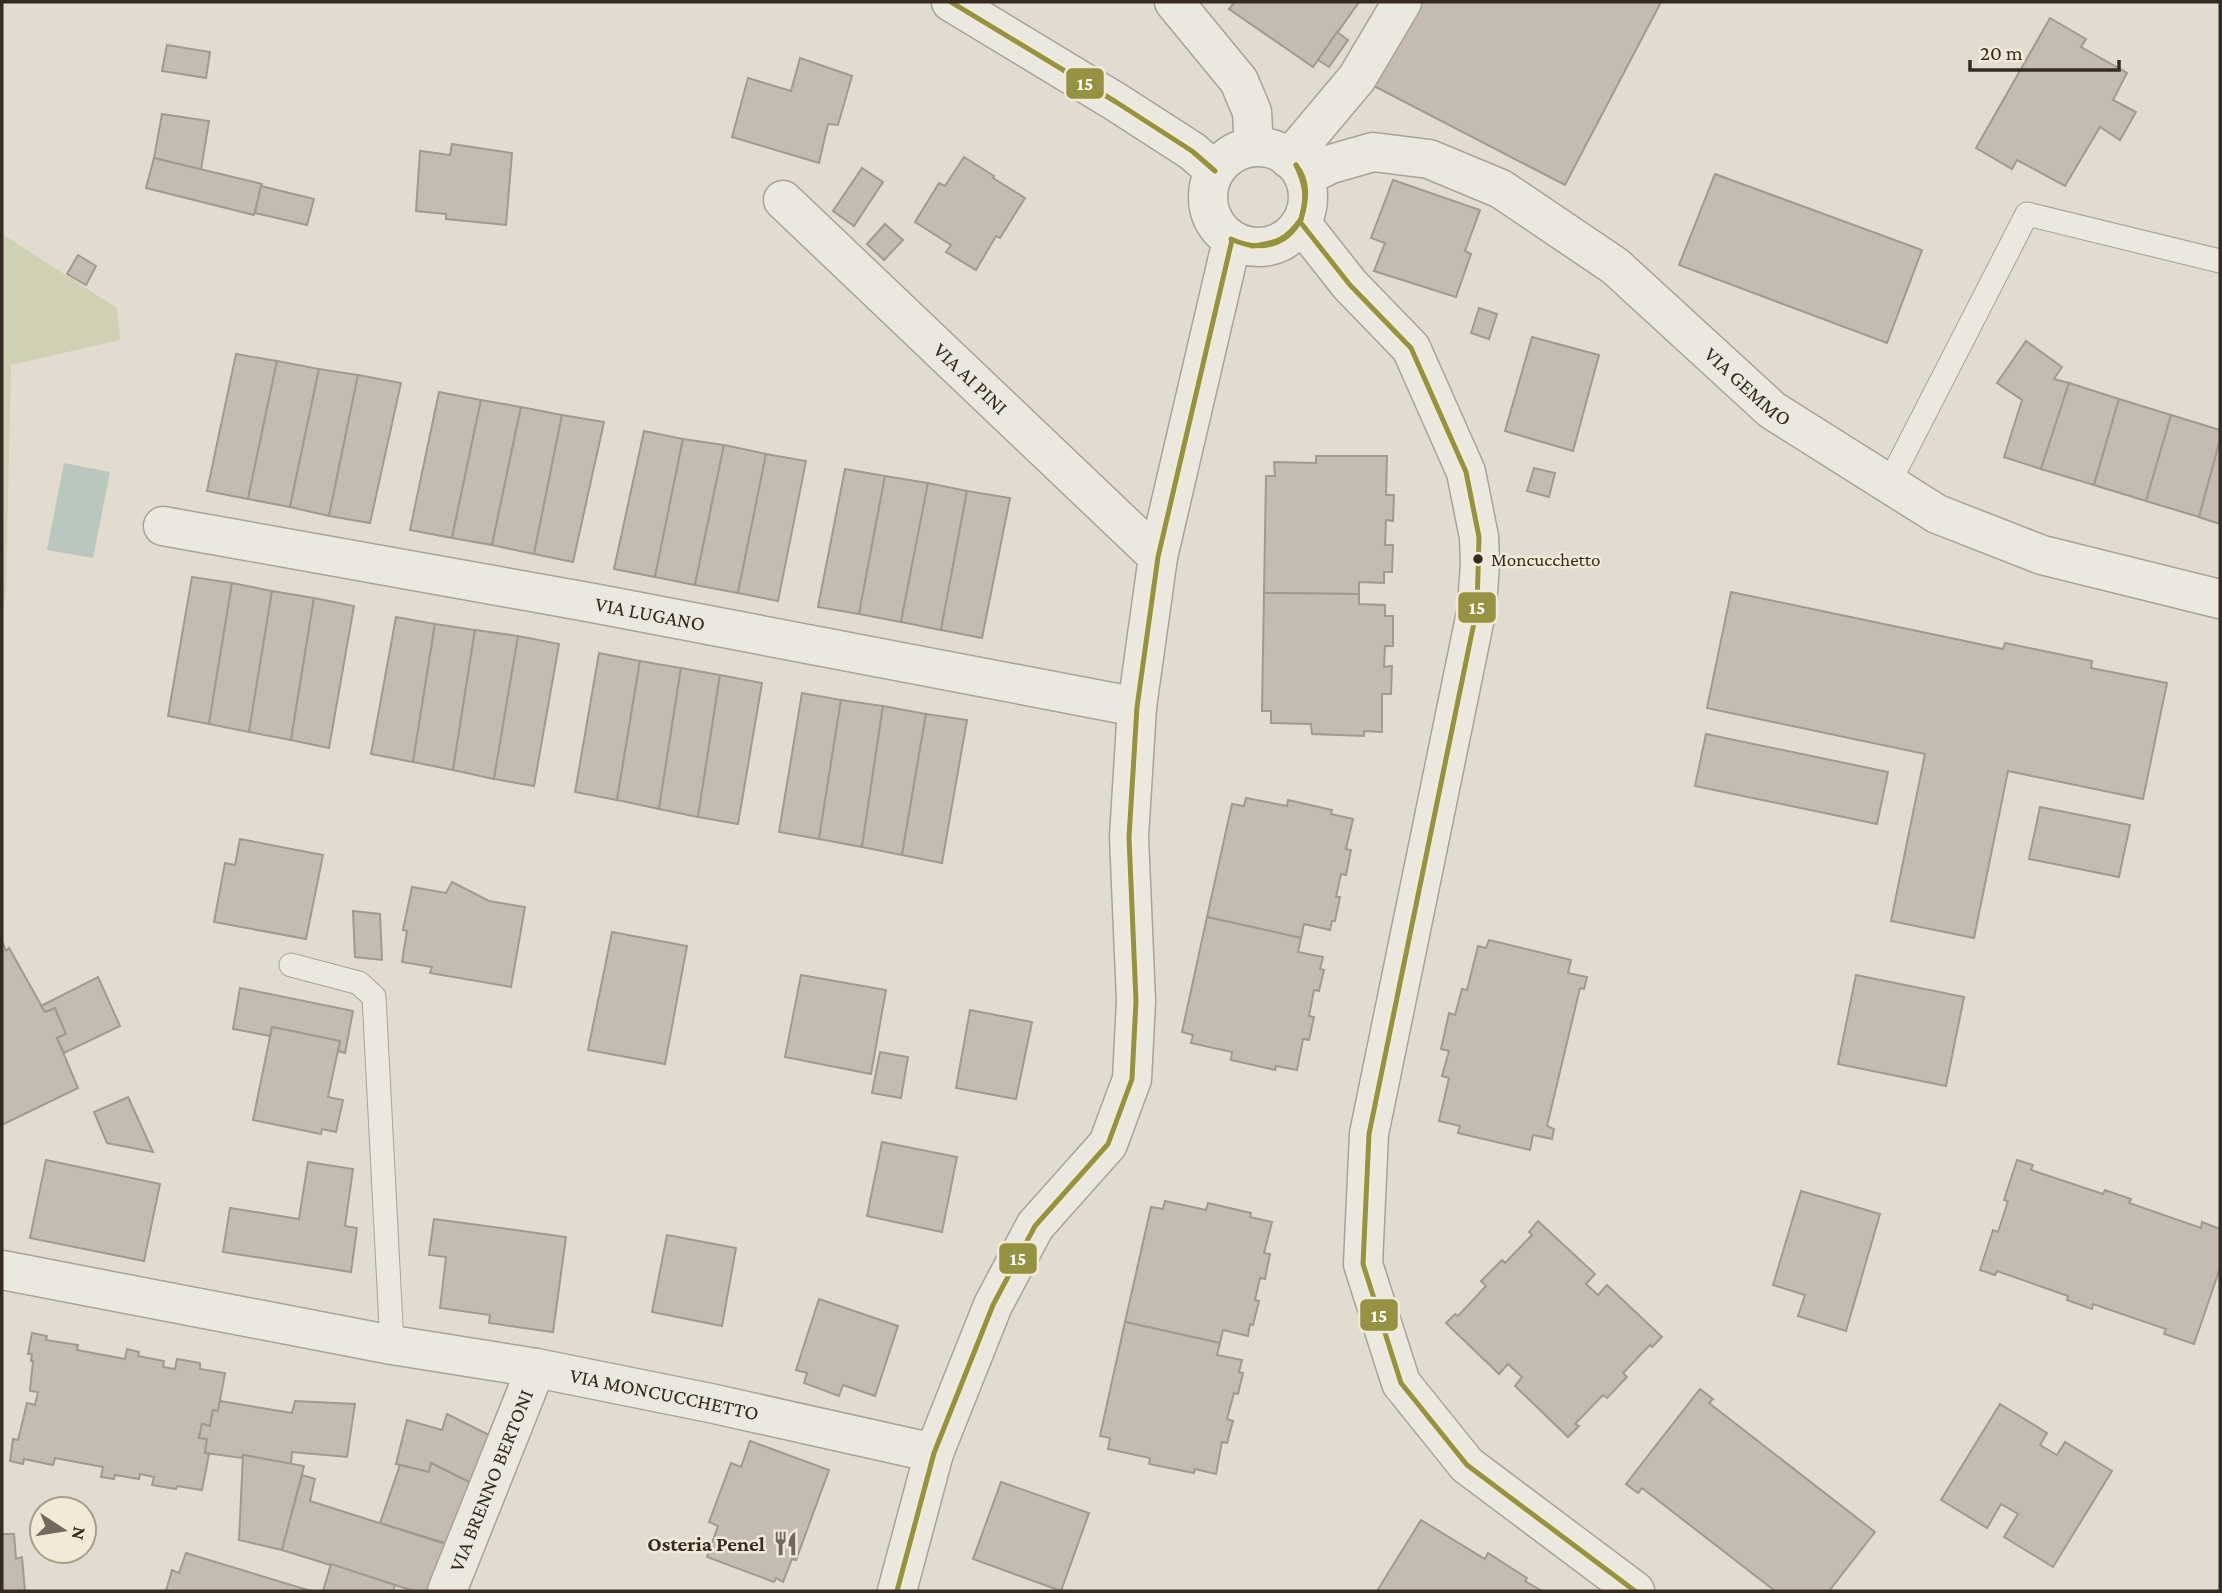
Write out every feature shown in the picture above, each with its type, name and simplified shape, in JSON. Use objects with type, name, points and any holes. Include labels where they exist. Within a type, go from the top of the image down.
[{"type":"street","points":[[951,2],[1116,102],[1192,151],[1215,171]]},
{"type":"street","points":[[1174,2],[1238,81],[1252,112],[1282,161],[1307,193],[1307,208],[1301,223],[1291,235],[1262,247],[1246,246],[1232,240],[1211,217],[1209,186],[1215,171],[1225,159],[1238,151],[1282,161]]},
{"type":"street","points":[[1282,161],[1357,78],[1402,2]]},
{"type":"street","name":"VIA GEMMO","points":[[1282,161],[1331,164],[1373,152],[1429,159],[1501,189],[1615,266],[1772,410],[1937,514],[2042,555],[2220,599]]},
{"type":"street","name":"VIA AI PINI","points":[[783,200],[1158,557]]},
{"type":"street","points":[[1301,223],[1350,285],[1411,348],[1466,472],[1479,537],[1477,608],[1369,1134],[1363,1264],[1401,1383],[1467,1465],[1635,1591]]},
{"type":"street","points":[[897,1591],[934,1453],[993,1305],[1035,1226],[1108,1144],[1132,1079],[1136,1001],[1129,837],[1138,707],[1158,557],[1232,240]]},
{"type":"street","name":"VIA LUGANO","points":[[163,526],[593,603],[1138,707]]},
{"type":"street","name":"VIA MONCUCCHETTO","points":[[2,1269],[393,1345],[536,1368],[710,1403],[934,1453]]},
{"type":"street","name":"VIA BRENNO BERTONI","points":[[447,1591],[536,1368]]},
{"type":"lane","points":[[1889,483],[2027,214],[2220,261]]},
{"type":"lane","points":[[291,965],[359,983],[374,997],[393,1345]]},
{"type":"green space","points":[[2,234],[117,308],[120,340],[11,365],[6,593],[2,617]]},
{"type":"shaded area","points":[[64,463],[110,472],[93,558],[47,550]]},
{"type":"building","points":[[1235,2],[1359,2],[1313,67],[1229,9]]},
{"type":"building","points":[[1417,2],[1661,2],[1565,185],[1374,86]]},
{"type":"building","points":[[2050,18],[2086,39],[2081,47],[2127,73],[2113,100],[2136,112],[2120,140],[2100,127],[2065,186],[2017,160],[2012,169],[1976,148]]},
{"type":"building","points":[[1337,32],[1348,40],[1329,67],[1318,60]]},
{"type":"building","points":[[167,45],[210,52],[206,78],[162,71]]},
{"type":"building","points":[[800,58],[852,76],[838,125],[828,124],[819,163],[732,137],[748,78],[791,91]]},
{"type":"building","points":[[162,114],[209,121],[201,170],[154,158]]},
{"type":"building","points":[[452,144],[512,153],[506,225],[446,219],[446,214],[416,211],[420,151],[450,155]]},
{"type":"building","points":[[964,157],[1025,198],[1000,238],[996,236],[976,270],[946,252],[951,245],[915,222],[939,183],[945,186]]},
{"type":"building","points":[[154,158],[262,184],[254,215],[146,188]]},
{"type":"building","points":[[862,168],[883,182],[854,226],[833,211]]},
{"type":"building","points":[[1715,174],[1922,250],[1887,343],[1679,265]]},
{"type":"building","points":[[1393,180],[1480,210],[1465,251],[1471,254],[1456,297],[1374,271],[1385,243],[1371,238]]},
{"type":"building","points":[[261,186],[314,199],[307,225],[255,213]]},
{"type":"building","points":[[885,224],[903,240],[884,260],[867,244]]},
{"type":"building","points":[[78,255],[96,266],[86,285],[67,274]]},
{"type":"building","points":[[1479,308],[1497,314],[1489,339],[1471,333]]},
{"type":"building","points":[[1532,337],[1599,355],[1573,451],[1505,431]]},
{"type":"building","points":[[2026,341],[2062,367],[2054,379],[2069,383],[2041,469],[2004,457],[2022,400],[1997,383]]},
{"type":"building","points":[[236,354],[277,361],[248,499],[207,491]]},
{"type":"building","points":[[277,361],[319,369],[290,507],[248,499]]},
{"type":"building","points":[[319,369],[358,375],[329,516],[290,507]]},
{"type":"building","points":[[358,375],[401,383],[370,523],[329,516]]},
{"type":"building","points":[[2069,383],[2119,399],[2094,485],[2041,469]]},
{"type":"building","points":[[439,392],[481,400],[452,538],[410,530]]},
{"type":"building","points":[[2119,399],[2171,415],[2146,501],[2094,485]]},
{"type":"building","points":[[481,400],[521,407],[492,545],[452,538]]},
{"type":"building","points":[[521,407],[562,415],[534,554],[492,545]]},
{"type":"building","points":[[562,415],[604,422],[573,562],[534,554]]},
{"type":"building","points":[[2171,415],[2220,430],[2220,440],[2199,517],[2146,501]]},
{"type":"building","points":[[644,431],[683,439],[655,577],[614,569]]},
{"type":"building","points":[[683,439],[724,445],[695,585],[655,577]]},
{"type":"building","points":[[2220,440],[2220,524],[2199,517]]},
{"type":"building","points":[[724,445],[766,454],[738,593],[695,585]]},
{"type":"building","points":[[766,454],[806,461],[778,601],[738,593]]},
{"type":"building","points":[[1316,456],[1387,456],[1386,495],[1394,495],[1393,521],[1386,520],[1385,545],[1393,545],[1392,572],[1384,572],[1384,583],[1359,582],[1359,594],[1264,593],[1266,476],[1275,476],[1274,462],[1316,463]]},
{"type":"building","points":[[1534,468],[1555,473],[1549,497],[1527,491]]},
{"type":"building","points":[[845,469],[885,476],[859,614],[818,607]]},
{"type":"building","points":[[885,476],[928,483],[901,622],[859,614]]},
{"type":"building","points":[[928,483],[967,491],[941,630],[901,622]]},
{"type":"building","points":[[967,491],[1010,498],[982,638],[941,630]]},
{"type":"building","points":[[192,577],[232,583],[209,724],[168,716]]},
{"type":"building","points":[[232,583],[272,591],[249,732],[209,724]]},
{"type":"building","points":[[272,591],[314,598],[291,740],[249,732]]},
{"type":"building","points":[[1731,592],[2003,649],[2005,643],[2092,661],[2091,668],[2167,683],[2143,799],[2008,771],[1974,938],[1891,921],[1925,754],[1707,708]]},
{"type":"building","points":[[1264,593],[1359,594],[1359,604],[1385,605],[1385,616],[1393,616],[1393,646],[1385,646],[1384,667],[1392,666],[1391,694],[1382,694],[1382,732],[1364,731],[1364,736],[1312,734],[1311,724],[1271,723],[1271,711],[1262,711]]},
{"type":"building","points":[[314,598],[354,606],[329,748],[291,740]]},
{"type":"building","points":[[396,617],[435,624],[413,762],[371,754]]},
{"type":"building","points":[[435,624],[475,630],[453,770],[413,762]]},
{"type":"building","points":[[475,630],[518,636],[494,779],[453,770]]},
{"type":"building","points":[[518,636],[559,644],[534,786],[494,779]]},
{"type":"building","points":[[599,653],[640,661],[617,800],[575,792]]},
{"type":"building","points":[[640,661],[681,668],[659,809],[617,800]]},
{"type":"building","points":[[681,668],[720,675],[698,817],[659,809]]},
{"type":"building","points":[[720,675],[762,683],[738,824],[698,817]]},
{"type":"building","points":[[802,693],[841,700],[819,839],[779,832]]},
{"type":"building","points":[[841,700],[883,706],[862,847],[819,839]]},
{"type":"building","points":[[883,706],[926,714],[902,855],[862,847]]},
{"type":"building","points":[[926,714],[967,720],[942,863],[902,855]]},
{"type":"building","points":[[1706,734],[1888,772],[1877,824],[1695,786]]},
{"type":"building","points":[[1246,798],[1287,806],[1288,800],[1332,810],[1331,814],[1353,819],[1346,849],[1351,850],[1346,875],[1341,874],[1336,897],[1340,897],[1335,921],[1332,921],[1330,930],[1304,924],[1301,938],[1207,917],[1232,804],[1244,806]]},
{"type":"building","points":[[2040,807],[2130,825],[2119,877],[2029,859]]},
{"type":"building","points":[[240,839],[323,855],[306,939],[214,922],[225,863],[235,865]]},
{"type":"building","points":[[452,882],[489,901],[525,907],[511,987],[430,973],[432,967],[402,962],[407,931],[403,930],[412,887],[446,893]]},
{"type":"building","points":[[353,911],[380,914],[382,960],[355,957]]},
{"type":"building","points":[[1207,917],[1301,938],[1298,952],[1323,957],[1320,969],[1324,970],[1319,991],[1314,990],[1309,1016],[1314,1017],[1309,1040],[1303,1039],[1297,1070],[1276,1066],[1275,1070],[1231,1060],[1232,1052],[1191,1043],[1193,1035],[1182,1032]]},
{"type":"building","points":[[612,932],[687,946],[665,1064],[588,1050]]},
{"type":"building","points":[[1489,940],[1571,960],[1568,973],[1587,977],[1584,989],[1580,988],[1547,1126],[1554,1129],[1552,1139],[1533,1135],[1530,1150],[1458,1133],[1460,1126],[1439,1121],[1449,1078],[1442,1076],[1449,1051],[1441,1049],[1449,1013],[1455,1015],[1462,989],[1467,990],[1478,946],[1486,948]]},
{"type":"building","points":[[2,941],[6,951],[9,948],[45,1012],[55,1008],[66,1034],[57,1038],[78,1088],[2,1125]]},
{"type":"building","points":[[801,975],[886,990],[871,1074],[785,1057]]},
{"type":"building","points":[[1856,975],[1964,997],[1946,1086],[1838,1064]]},
{"type":"building","points":[[98,977],[120,1026],[64,1053],[57,1038],[66,1034],[55,1008],[45,1012],[41,1006]]},
{"type":"building","points":[[240,988],[353,1011],[345,1053],[338,1051],[340,1041],[272,1027],[270,1036],[233,1029]]},
{"type":"building","points":[[970,1010],[1032,1022],[1016,1099],[956,1088]]},
{"type":"building","points":[[272,1027],[340,1041],[328,1097],[343,1100],[336,1132],[322,1129],[321,1134],[253,1120]]},
{"type":"building","points":[[880,1052],[908,1057],[901,1098],[872,1093]]},
{"type":"building","points":[[128,1097],[153,1152],[107,1143],[94,1112]]},
{"type":"building","points":[[882,1142],[957,1157],[942,1232],[867,1216]]},
{"type":"building","points":[[46,1160],[160,1184],[144,1261],[30,1238]]},
{"type":"building","points":[[2017,1160],[2033,1165],[2031,1170],[2103,1194],[2105,1190],[2131,1199],[2129,1203],[2201,1228],[2202,1222],[2220,1229],[2220,1268],[2194,1344],[2164,1334],[2166,1329],[2093,1304],[2092,1309],[2067,1300],[2068,1296],[1997,1271],[1995,1275],[1980,1270],[1993,1230],[1998,1232],[2008,1201],[2004,1200]]},
{"type":"building","points":[[308,1162],[353,1169],[345,1226],[357,1228],[351,1272],[223,1252],[230,1208],[299,1219]]},
{"type":"building","points":[[1801,1191],[1880,1214],[1846,1331],[1798,1316],[1805,1295],[1773,1285]]},
{"type":"building","points":[[1165,1201],[1206,1210],[1208,1203],[1251,1213],[1250,1217],[1272,1222],[1264,1253],[1270,1254],[1265,1279],[1260,1278],[1255,1300],[1259,1301],[1248,1336],[1223,1330],[1220,1343],[1125,1322],[1151,1207],[1163,1209]]},
{"type":"building","points":[[434,1219],[566,1237],[553,1332],[489,1323],[490,1315],[440,1308],[446,1257],[429,1255]]},
{"type":"building","points":[[1538,1221],[1595,1274],[1586,1284],[1598,1295],[1607,1285],[1662,1337],[1652,1347],[1650,1345],[1623,1373],[1627,1377],[1607,1398],[1603,1395],[1575,1424],[1579,1426],[1568,1437],[1515,1386],[1522,1377],[1508,1364],[1499,1374],[1446,1323],[1455,1314],[1458,1316],[1486,1286],[1481,1281],[1502,1260],[1505,1263],[1532,1235],[1529,1232]]},
{"type":"building","points":[[667,1235],[736,1248],[722,1326],[652,1312]]},
{"type":"building","points":[[819,1299],[898,1326],[875,1396],[843,1385],[839,1396],[804,1383],[807,1373],[796,1370]]},
{"type":"building","points":[[1125,1322],[1220,1343],[1217,1355],[1242,1360],[1239,1372],[1243,1373],[1238,1394],[1234,1393],[1227,1419],[1233,1421],[1227,1443],[1222,1442],[1216,1474],[1195,1469],[1194,1473],[1149,1464],[1150,1458],[1108,1449],[1110,1438],[1100,1436]]},
{"type":"building","points":[[32,1333],[47,1336],[46,1340],[78,1345],[77,1350],[125,1359],[127,1349],[139,1352],[138,1356],[164,1361],[163,1367],[175,1369],[177,1359],[200,1363],[200,1369],[225,1373],[218,1411],[213,1410],[210,1426],[202,1424],[199,1438],[207,1439],[205,1453],[209,1454],[202,1490],[152,1485],[154,1477],[140,1474],[139,1479],[115,1475],[114,1479],[101,1477],[103,1467],[55,1458],[53,1465],[24,1459],[23,1464],[10,1461],[13,1439],[18,1440],[27,1403],[35,1405],[38,1392],[30,1391],[33,1361],[32,1354],[28,1354]]},
{"type":"building","points":[[1700,1389],[1713,1399],[1709,1403],[1875,1532],[1829,1591],[1775,1591],[1642,1488],[1638,1493],[1626,1484]]},
{"type":"building","points":[[220,1401],[292,1413],[295,1401],[355,1404],[347,1457],[292,1452],[291,1464],[243,1455],[242,1458],[205,1453],[207,1439],[199,1438],[202,1424],[210,1426],[213,1410],[218,1411]]},
{"type":"building","points":[[2000,1404],[2047,1433],[2040,1445],[2057,1455],[2065,1442],[2112,1471],[2053,1567],[2004,1537],[2018,1514],[2001,1504],[1987,1528],[1941,1500]]},
{"type":"building","points":[[447,1414],[505,1443],[477,1486],[431,1463],[429,1472],[396,1464],[407,1420],[442,1430]]},
{"type":"building","points":[[750,1441],[829,1470],[796,1560],[792,1559],[783,1582],[776,1578],[774,1582],[707,1557],[718,1526],[709,1522],[731,1463],[741,1467]]},
{"type":"building","points":[[243,1455],[304,1466],[282,1550],[239,1540]]},
{"type":"building","points":[[431,1463],[477,1486],[451,1545],[380,1523],[400,1465],[429,1472]]},
{"type":"building","points":[[302,1475],[315,1479],[310,1501],[455,1547],[437,1591],[414,1591],[282,1550]]},
{"type":"building","points":[[1001,1482],[1089,1513],[1061,1591],[973,1559]]},
{"type":"building","points":[[1421,1520],[1485,1559],[1488,1553],[1542,1591],[1377,1591]]},
{"type":"building","points":[[2,1534],[14,1534],[16,1559],[22,1557],[25,1591],[2,1591]]},
{"type":"building","points":[[186,1553],[311,1591],[166,1591],[172,1570],[179,1573]]},
{"type":"building","points":[[331,1564],[395,1585],[393,1591],[323,1591]]},
{"type":"transit line","name":"15","points":[[951,2],[1116,102],[1192,151],[1215,171]]},
{"type":"transit line","name":"15","points":[[1296,165],[1306,191],[1301,219]]},
{"type":"transit line","name":"15","points":[[1296,165],[1304,192],[1301,219]]},
{"type":"transit line","name":"15","points":[[1231,239],[1252,245],[1271,244],[1288,236],[1301,219]]},
{"type":"transit line","name":"15","points":[[1252,246],[1280,239],[1291,232],[1301,219]]},
{"type":"transit line","name":"15","points":[[1301,223],[1350,285],[1411,348],[1466,472],[1479,537],[1477,608],[1369,1134],[1363,1264],[1401,1383],[1467,1465],[1635,1591]]},
{"type":"transit line","name":"15","points":[[897,1591],[934,1453],[993,1305],[1035,1226],[1108,1144],[1132,1079],[1136,1001],[1129,837],[1137,707],[1158,557],[1232,240]]},
{"type":"place","name":"Moncucchetto","points":[[1478,559]]},
{"type":"place","name":"Osteria Penel","points":[[785,1544]]}]
